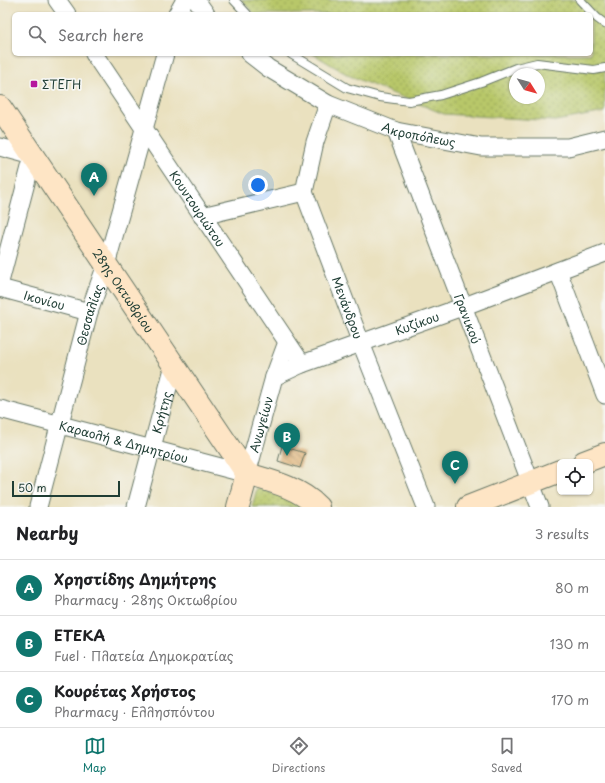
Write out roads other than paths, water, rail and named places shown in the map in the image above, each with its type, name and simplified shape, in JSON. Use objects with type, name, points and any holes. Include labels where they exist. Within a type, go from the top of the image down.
[{"type":"main road","name":"28ης Οκτωβρίου","points":[[0,107],[33,156],[103,274],[174,365],[247,474]]},
{"type":"main road","points":[[592,459],[605,454]]},
{"type":"main road","points":[[468,507],[557,472]]},
{"type":"main road","points":[[247,474],[286,486],[307,498],[318,507]]},
{"type":"main road","name":"Ανωγείων","points":[[238,507],[247,474]]},
{"type":"street","points":[[57,0],[66,12]]},
{"type":"street","points":[[178,12],[185,0]]},
{"type":"street","points":[[196,0],[205,12]]},
{"type":"street","name":"Κουντουριώτου","points":[[95,56],[302,364]]},
{"type":"street","name":"Θεσσαλίας","points":[[38,507],[89,312],[103,274],[163,56]]},
{"type":"street","name":"Ακροπόλεως","points":[[253,56],[268,68],[328,104],[396,131],[481,147],[568,147],[605,138]]},
{"type":"street","points":[[202,216],[304,192],[315,142],[328,104]]},
{"type":"street","name":"Γρανικού","points":[[396,131],[462,307],[540,507]]},
{"type":"street","points":[[0,148],[33,156],[0,282]]},
{"type":"street","name":"Μενάνδρου","points":[[304,192],[361,343],[426,507]]},
{"type":"street","name":"Κυζίκου","points":[[274,377],[302,364],[462,307],[605,253]]},
{"type":"street","points":[[558,271],[605,395]]},
{"type":"street","name":"Ικονίου","points":[[0,288],[89,312]]},
{"type":"street","name":"Ανωγείων","points":[[247,474],[274,377],[287,342]]},
{"type":"street","name":"Κρήτης","points":[[136,507],[174,365]]},
{"type":"street","name":"Καραολή & Δημητρίου","points":[[0,409],[247,474]]},
{"type":"lane","points":[[234,0],[245,12]]},
{"type":"lane","points":[[580,0],[591,12]]},
{"type":"lane","points":[[593,14],[605,24]]},
{"type":"lane","points":[[294,56],[347,88],[380,97],[409,101],[441,95],[481,82],[516,68],[537,63],[594,70],[605,68]]},
{"type":"place","name":"ΣΤΕΓΗ","points":[[34,84]]},
{"type":"place","name":"Χρηστίδης Δημήτρης","points":[[94,196]]},
{"type":"place","name":"ΕΤΕΚΑ","points":[[287,456]]},
{"type":"place","name":"Κουρέτας Χρήστος","points":[[455,484]]}]
